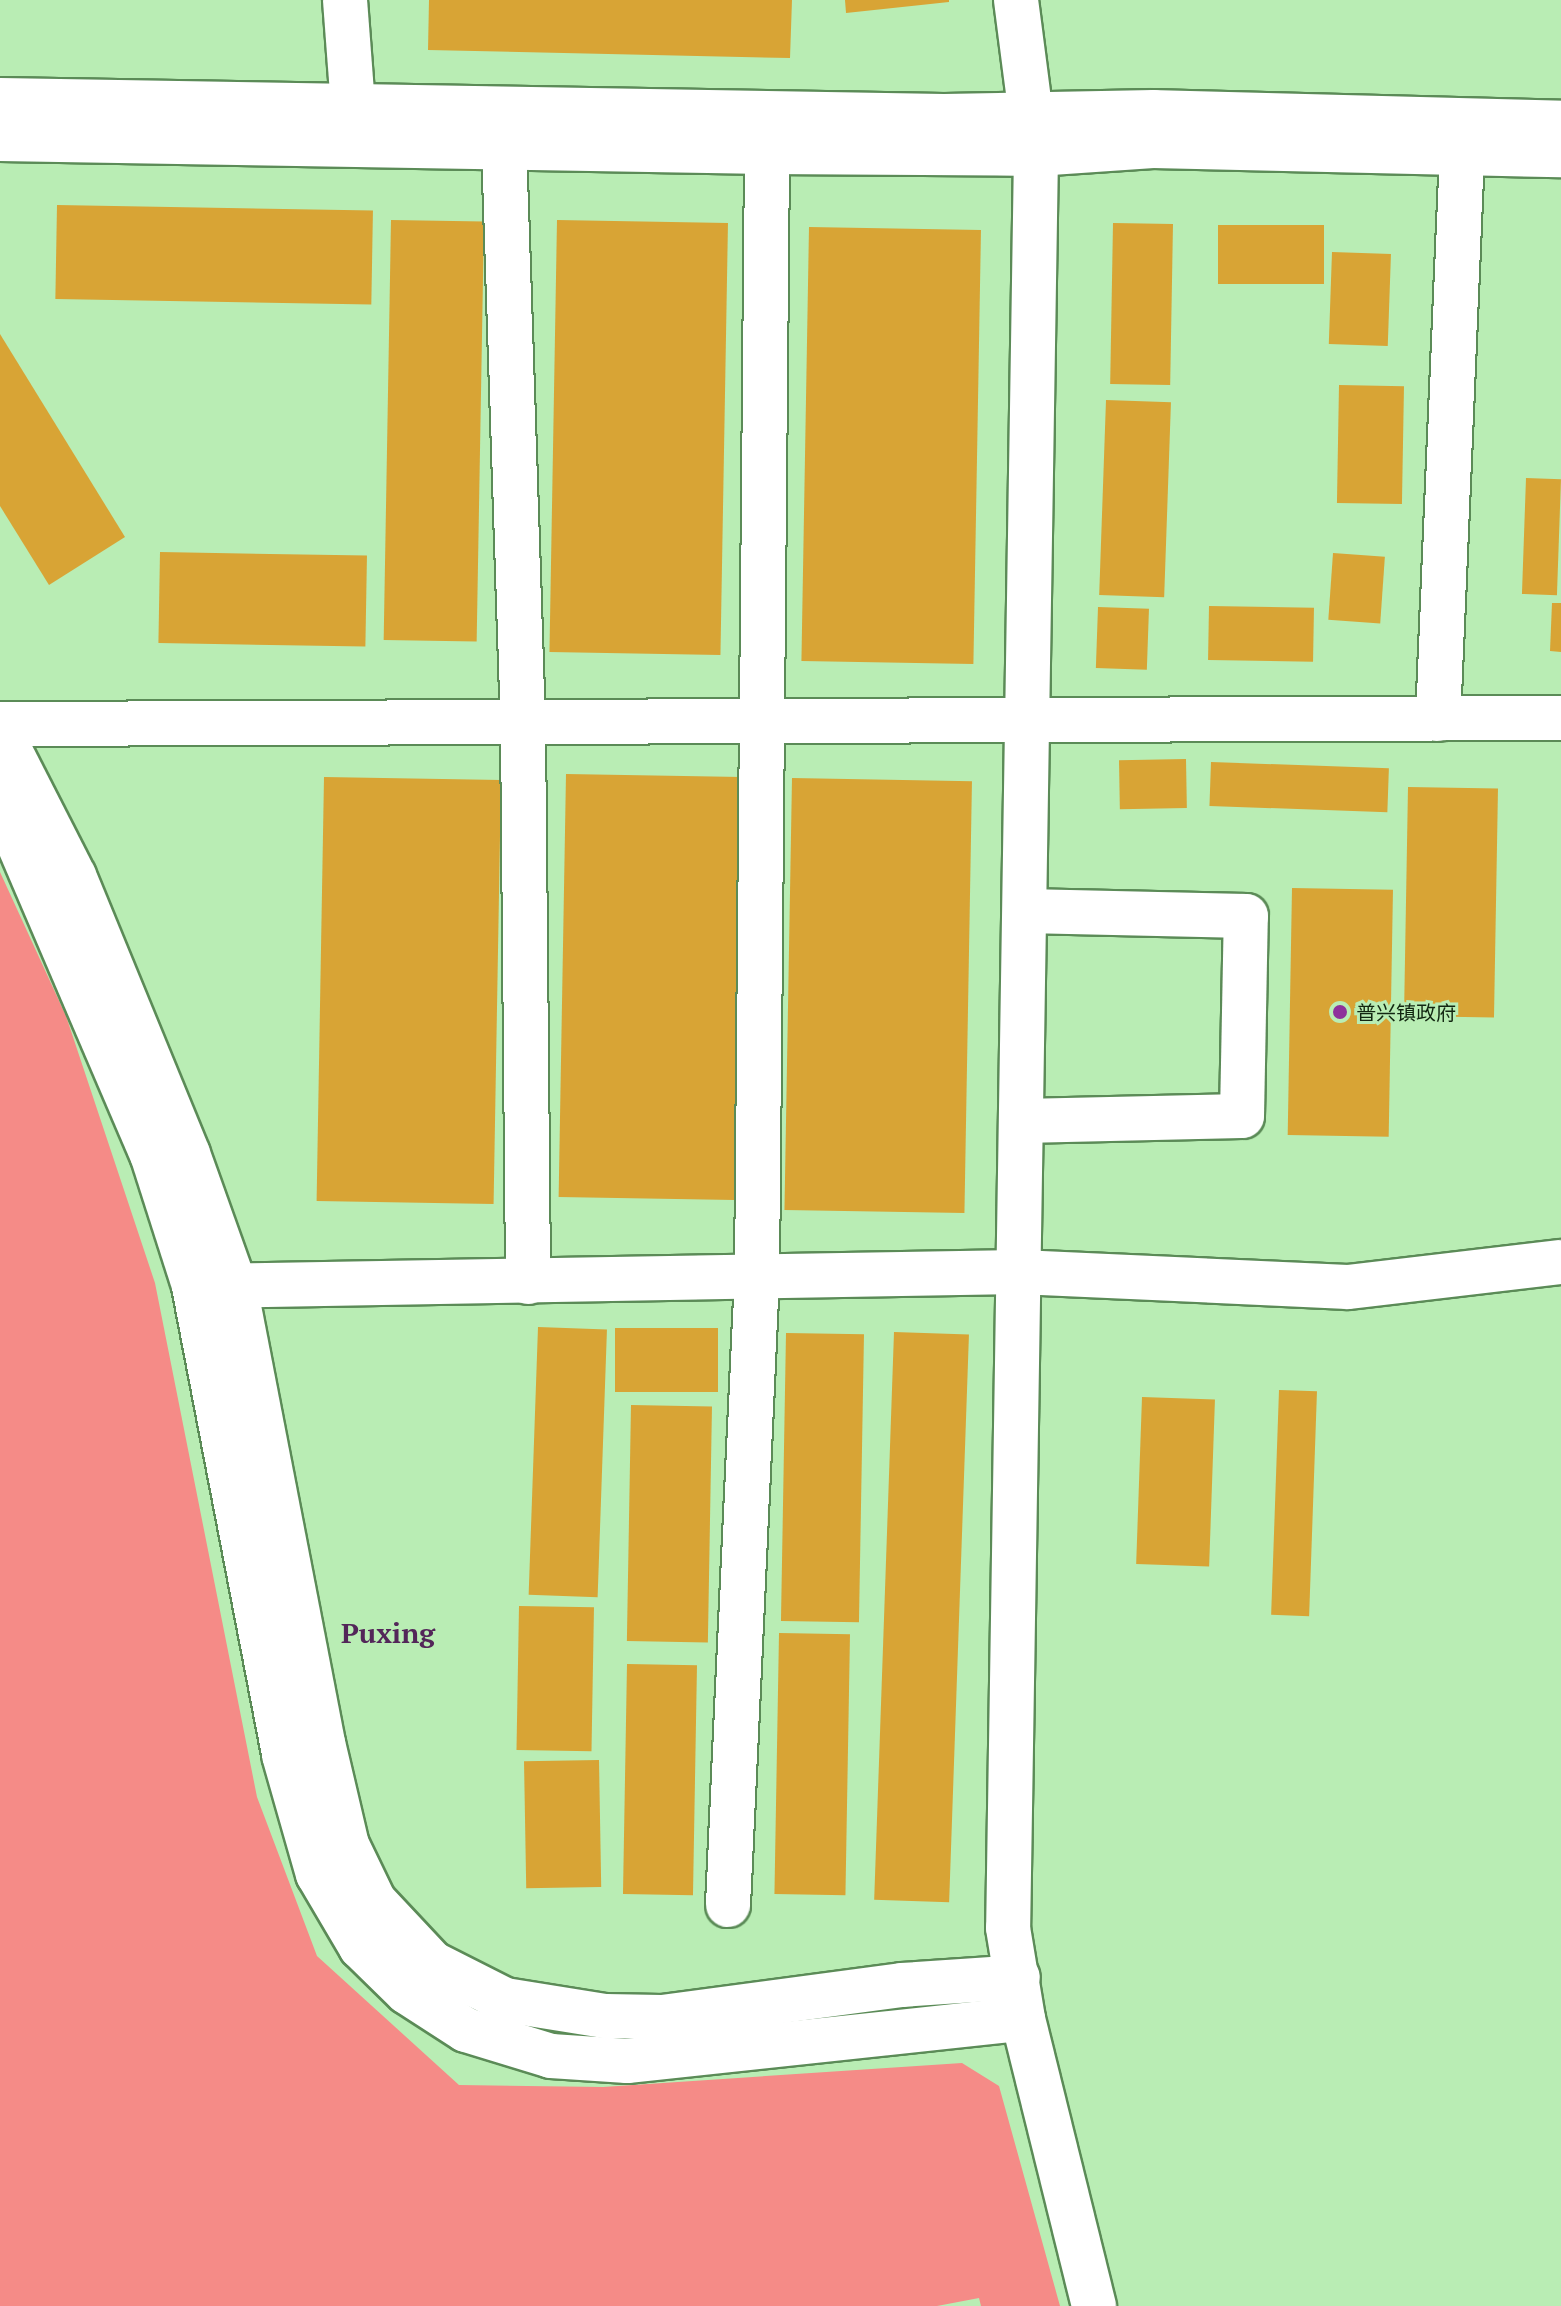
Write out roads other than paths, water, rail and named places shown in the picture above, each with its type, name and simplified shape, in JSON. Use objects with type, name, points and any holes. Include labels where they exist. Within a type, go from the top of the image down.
[{"type":"street","points":[[345,0],[353,106]]},
{"type":"street","points":[[1016,0],[1036,154],[1008,1928],[1023,2019],[1094,2306]]},
{"type":"street","points":[[0,100],[944,116],[1030,112],[1561,123]]},
{"type":"street","points":[[0,139],[767,152],[1036,154],[1153,146],[1561,155]]},
{"type":"street","points":[[504,146],[523,726],[528,1282]]},
{"type":"street","points":[[728,1905],[757,1277],[766,722],[767,152]]},
{"type":"street","points":[[1438,719],[1462,153]]},
{"type":"street","points":[[0,724],[523,726],[1028,719],[1561,718]]},
{"type":"street","points":[[0,731],[74,876],[188,1154],[215,1286],[347,1845],[374,1901],[432,1963],[505,2000],[647,2017],[902,1985],[1018,1977]]},
{"type":"street","points":[[0,800],[152,1154],[215,1286],[284,1755],[318,1874],[361,1947],[407,1992],[466,2030],[551,2056],[627,2061],[1023,2019]]},
{"type":"street","points":[[1022,1121],[1242,1116],[1246,916],[1025,911]]},
{"type":"street","points":[[215,1286],[1019,1272],[1348,1287],[1561,1262]]},
{"type":"place","name":"普兴镇政府","points":[[1340,1012]]},
{"type":"district","name":"Puxing","points":[[388,1633]]}]
